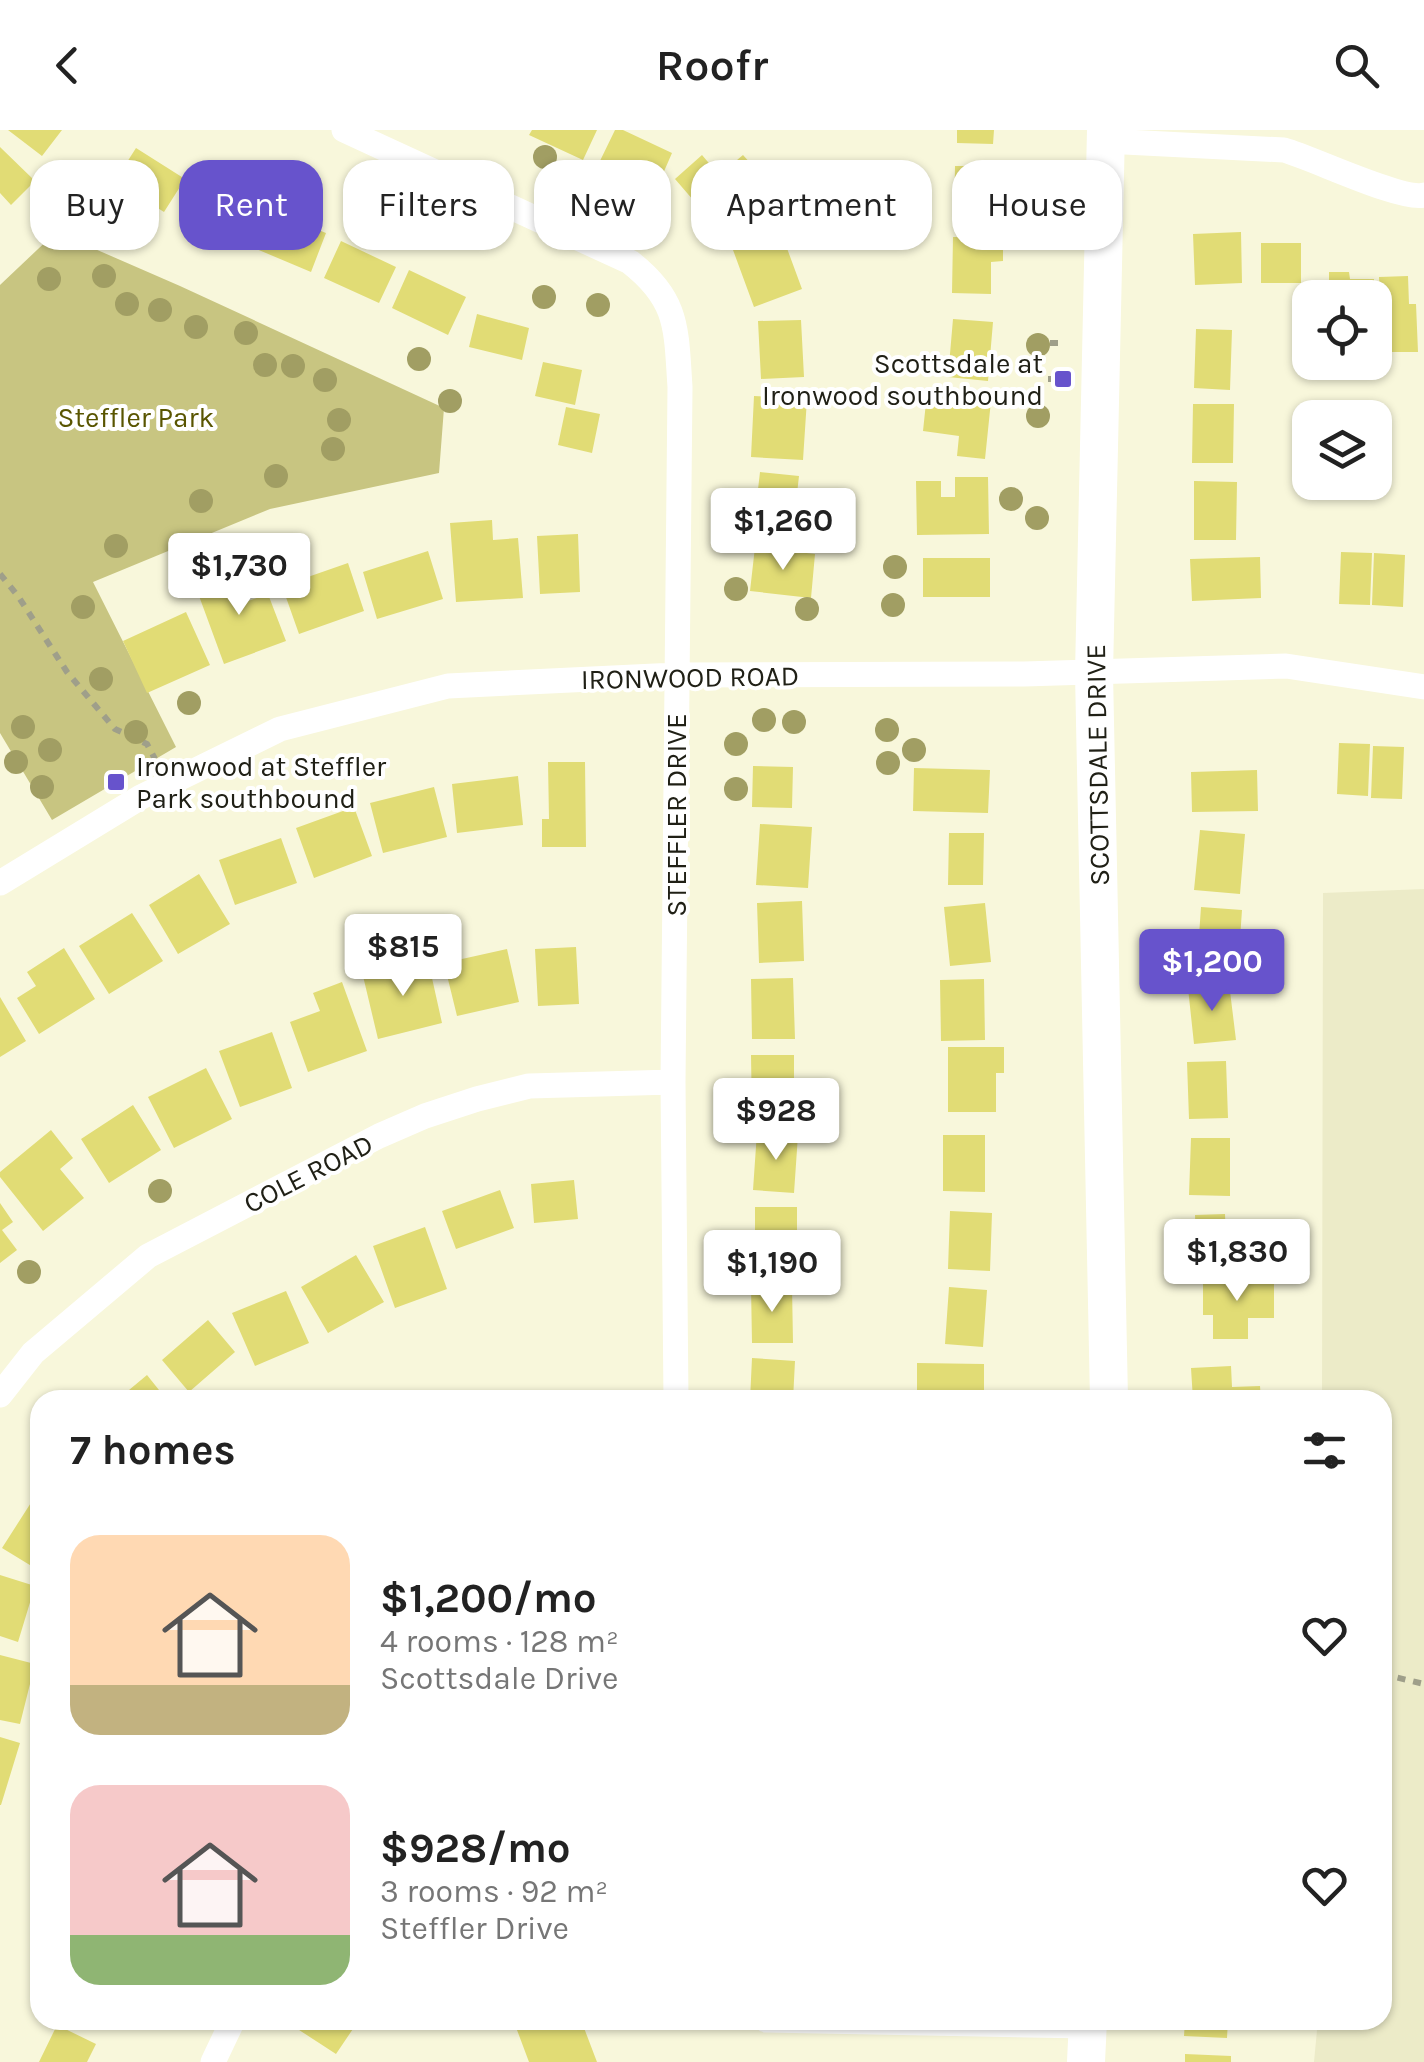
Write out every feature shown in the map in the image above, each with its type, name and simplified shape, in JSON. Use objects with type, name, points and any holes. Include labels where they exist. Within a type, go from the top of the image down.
[{"type":"street","name":"STEFFLER DRIVE","points":[[344,130],[630,262],[653,281],[671,312],[680,386],[673,1082],[676,1390]]},
{"type":"street","points":[[1106,136],[1284,150],[1385,188],[1416,197],[1424,195]]},
{"type":"street","name":"SCOTTSDALE DRIVE","points":[[1106,136],[1094,672],[1109,1390]]},
{"type":"street","name":"IRONWOOD ROAD","points":[[0,884],[141,797],[280,729],[448,686],[676,675],[1094,672],[1286,666],[1424,687]]},
{"type":"street","name":"COLE ROAD","points":[[0,1394],[33,1353],[148,1256],[379,1136],[477,1098],[529,1086],[673,1082]]},
{"type":"street","points":[[213,2062],[227,2030]]},
{"type":"street","points":[[967,2030],[1087,2036]]},
{"type":"path","points":[[1050,343],[1064,344]]},
{"type":"path","points":[[1048,380],[1064,379]]},
{"type":"path","points":[[0,574],[58,659],[103,715],[116,729],[147,744],[155,759]]},
{"type":"path","points":[[1392,1676],[1424,1684]]},
{"type":"shaded area","points":[[1424,889],[1424,2062],[1314,2062],[1317,2030],[1392,2030],[1392,1390],[1322,1390],[1323,893]]},
{"type":"green space","name":"Steffler Park","points":[[37,250],[97,250],[444,408],[439,473],[270,509],[93,582],[176,747],[52,820],[0,733],[0,285]]},
{"type":"building","points":[[8,130],[62,130],[42,156]]},
{"type":"building","points":[[532,130],[597,130],[583,160],[529,135]]},
{"type":"building","points":[[615,130],[672,153],[669,160],[600,160]]},
{"type":"building","points":[[957,130],[994,130],[993,144],[957,143]]},
{"type":"building","points":[[0,147],[30,176],[30,186],[11,205],[0,193]]},
{"type":"building","points":[[136,148],[155,160],[128,160]]},
{"type":"building","points":[[159,163],[179,175],[179,188],[164,212],[159,209]]},
{"type":"building","points":[[691,165],[691,198],[675,179]]},
{"type":"building","points":[[1241,232],[1242,283],[1195,285],[1193,234]]},
{"type":"building","points":[[341,241],[343,250],[360,250],[396,267],[379,303],[324,278]]},
{"type":"building","points":[[1261,243],[1301,243],[1301,280],[1261,283]]},
{"type":"building","points":[[259,250],[319,250],[311,272]]},
{"type":"building","points":[[733,250],[788,250],[802,289],[754,307]]},
{"type":"building","points":[[953,250],[1003,250],[1003,261],[991,262],[991,294],[952,293]]},
{"type":"building","points":[[409,270],[466,297],[448,335],[392,308]]},
{"type":"building","points":[[1329,272],[1349,272],[1350,279],[1374,279],[1374,280],[1329,280]]},
{"type":"building","points":[[1408,276],[1409,304],[1416,304],[1418,352],[1392,352],[1392,280],[1379,277]]},
{"type":"building","points":[[477,314],[529,328],[522,360],[469,347]]},
{"type":"building","points":[[953,319],[993,322],[988,381],[948,377]]},
{"type":"building","points":[[801,320],[804,377],[761,379],[758,321]]},
{"type":"building","points":[[1196,329],[1232,330],[1230,390],[1194,388]]},
{"type":"building","points":[[543,362],[582,370],[575,405],[535,396]]},
{"type":"building","points":[[927,393],[991,401],[985,459],[957,456],[959,436],[923,431]]},
{"type":"building","points":[[754,396],[807,399],[803,460],[751,457]]},
{"type":"building","points":[[1193,404],[1234,404],[1233,463],[1192,463]]},
{"type":"building","points":[[566,407],[600,414],[592,453],[558,445]]},
{"type":"building","points":[[760,472],[799,476],[792,538],[753,533]]},
{"type":"building","points":[[955,477],[988,477],[989,534],[917,535],[916,481],[941,481],[941,497],[955,497]]},
{"type":"building","points":[[1194,481],[1237,482],[1236,540],[1194,540]]},
{"type":"building","points":[[492,520],[493,540],[518,538],[523,598],[456,602],[450,523]]},
{"type":"building","points":[[578,534],[580,592],[540,594],[537,536]]},
{"type":"building","points":[[755,547],[815,554],[811,598],[750,591]]},
{"type":"building","points":[[428,551],[443,599],[377,619],[363,572]]},
{"type":"building","points":[[1341,552],[1372,553],[1370,605],[1339,604]]},
{"type":"building","points":[[1374,553],[1405,555],[1403,607],[1372,605]]},
{"type":"building","points":[[1260,557],[1261,598],[1192,601],[1190,559]]},
{"type":"building","points":[[923,558],[990,558],[990,597],[923,597]]},
{"type":"building","points":[[348,563],[364,611],[299,634],[282,586]]},
{"type":"building","points":[[237,569],[248,601],[268,594],[286,641],[224,664],[195,585]]},
{"type":"building","points":[[186,612],[210,665],[147,693],[123,641]]},
{"type":"building","points":[[1339,743],[1370,744],[1368,796],[1337,794]]},
{"type":"building","points":[[1373,746],[1404,747],[1402,799],[1371,798]]},
{"type":"building","points":[[548,762],[585,762],[586,847],[542,847],[542,819],[549,819]]},
{"type":"building","points":[[753,766],[793,767],[792,808],[752,807]]},
{"type":"building","points":[[914,768],[990,770],[988,813],[913,811]]},
{"type":"building","points":[[1257,770],[1258,811],[1192,812],[1191,772]]},
{"type":"building","points":[[518,776],[523,825],[457,833],[452,784]]},
{"type":"building","points":[[434,787],[447,837],[383,853],[370,803]]},
{"type":"building","points":[[354,807],[372,856],[314,878],[296,828]]},
{"type":"building","points":[[760,824],[812,827],[808,888],[756,885]]},
{"type":"building","points":[[1200,830],[1245,834],[1240,894],[1194,890]]},
{"type":"building","points":[[949,833],[984,833],[983,885],[948,885]]},
{"type":"building","points":[[281,838],[297,883],[235,905],[219,860]]},
{"type":"building","points":[[199,874],[230,924],[178,954],[149,905]]},
{"type":"building","points":[[802,901],[804,961],[759,963],[757,903]]},
{"type":"building","points":[[985,903],[991,962],[950,966],[944,907]]},
{"type":"building","points":[[1201,907],[1242,910],[1238,968],[1197,965]]},
{"type":"building","points":[[132,913],[163,961],[109,994],[79,946]]},
{"type":"building","points":[[576,947],[579,1004],[538,1006],[535,949]]},
{"type":"building","points":[[64,948],[95,999],[39,1034],[17,998],[36,986],[27,972]]},
{"type":"building","points":[[507,949],[519,1002],[457,1016],[444,963]]},
{"type":"building","points":[[428,960],[442,1023],[378,1039],[363,976]]},
{"type":"building","points":[[793,978],[795,1039],[752,1039],[751,979]]},
{"type":"building","points":[[984,979],[985,1040],[941,1041],[940,980]]},
{"type":"building","points":[[342,982],[367,1051],[308,1072],[290,1022],[320,1011],[313,993]]},
{"type":"building","points":[[1229,983],[1236,1040],[1194,1044],[1188,988]]},
{"type":"building","points":[[0,997],[26,1041],[0,1057]]},
{"type":"building","points":[[272,1032],[292,1088],[240,1107],[219,1051]]},
{"type":"building","points":[[948,1047],[1004,1047],[1004,1073],[996,1073],[996,1112],[948,1112]]},
{"type":"building","points":[[751,1055],[794,1055],[794,1118],[752,1118]]},
{"type":"building","points":[[1226,1061],[1228,1118],[1189,1119],[1187,1062]]},
{"type":"building","points":[[206,1068],[232,1119],[174,1148],[148,1097]]},
{"type":"building","points":[[133,1105],[161,1150],[109,1183],[81,1139]]},
{"type":"building","points":[[51,1130],[73,1158],[60,1169],[84,1198],[43,1231],[0,1172]]},
{"type":"building","points":[[757,1132],[798,1135],[794,1193],[753,1190]]},
{"type":"building","points":[[943,1135],[985,1135],[985,1192],[943,1191]]},
{"type":"building","points":[[1191,1138],[1230,1138],[1230,1196],[1189,1195]]},
{"type":"building","points":[[574,1180],[578,1219],[534,1223],[531,1184]]},
{"type":"building","points":[[500,1190],[514,1228],[456,1249],[442,1211]]},
{"type":"building","points":[[0,1203],[13,1222],[2,1230],[17,1250],[0,1263]]},
{"type":"building","points":[[755,1207],[797,1207],[797,1269],[755,1269]]},
{"type":"building","points":[[950,1211],[992,1213],[990,1271],[948,1269]]},
{"type":"building","points":[[1225,1214],[1226,1239],[1264,1237],[1266,1272],[1197,1275],[1195,1215]]},
{"type":"building","points":[[425,1227],[447,1289],[395,1308],[373,1246]]},
{"type":"building","points":[[356,1255],[384,1302],[328,1333],[301,1287]]},
{"type":"building","points":[[1274,1278],[1274,1318],[1248,1318],[1248,1339],[1213,1339],[1213,1315],[1203,1315],[1203,1279]]},
{"type":"building","points":[[751,1286],[792,1286],[793,1343],[752,1343]]},
{"type":"building","points":[[949,1287],[987,1290],[983,1347],[945,1344]]},
{"type":"building","points":[[286,1291],[309,1343],[255,1366],[232,1313]]},
{"type":"building","points":[[208,1320],[235,1352],[191,1390],[162,1360]]},
{"type":"building","points":[[752,1358],[795,1361],[794,1390],[750,1390]]},
{"type":"building","points":[[917,1363],[984,1364],[984,1390],[917,1390]]},
{"type":"building","points":[[1231,1366],[1232,1387],[1260,1386],[1260,1390],[1192,1390],[1191,1368]]},
{"type":"building","points":[[147,1375],[159,1390],[129,1390]]},
{"type":"building","points":[[30,1504],[30,1565],[2,1548]]},
{"type":"building","points":[[0,1575],[30,1584],[30,1602],[18,1642],[0,1636]]},
{"type":"building","points":[[0,1655],[30,1663],[30,1684],[20,1724],[0,1720]]},
{"type":"building","points":[[0,1737],[20,1743],[1,1805],[0,1805]]},
{"type":"building","points":[[55,2030],[67,2030],[96,2044],[87,2062],[39,2062]]},
{"type":"building","points":[[299,2030],[352,2030],[336,2054]]},
{"type":"building","points":[[517,2030],[585,2030],[597,2062],[529,2062]]},
{"type":"building","points":[[1184,2030],[1227,2030],[1227,2038],[1184,2036]]},
{"type":"building","points":[[1185,2054],[1231,2056],[1231,2062],[1185,2062]]},
{"type":"place","name":"Scottsdale at Ironwood southbound","points":[[1063,379]]},
{"type":"place","name":"Ironwood at Steffler Park southbound","points":[[116,782]]}]
